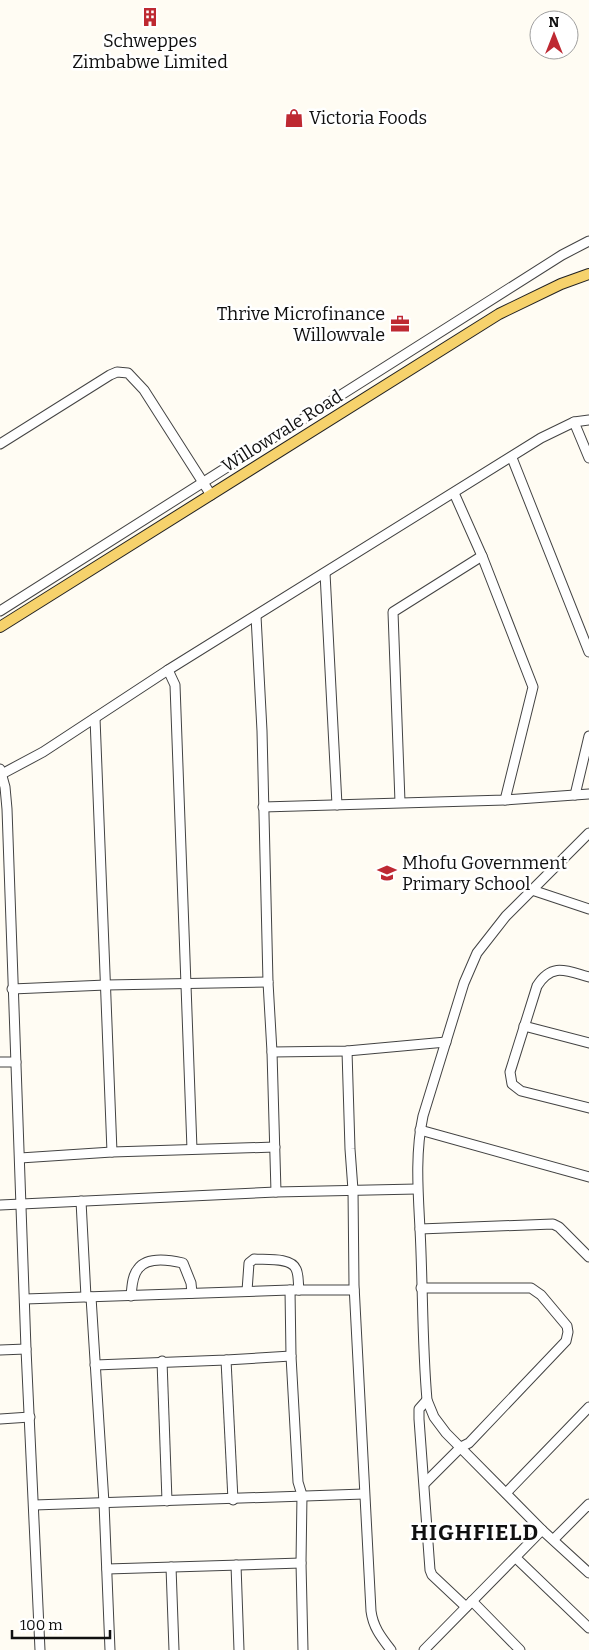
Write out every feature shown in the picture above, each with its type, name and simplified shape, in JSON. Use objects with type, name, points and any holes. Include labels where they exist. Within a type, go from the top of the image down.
[{"type":"main road","name":"Willowvale Road","points":[[0,628],[499,314],[561,284],[589,274]]},
{"type":"street","points":[[0,611],[562,255],[589,241]]},
{"type":"street","points":[[0,444],[110,375],[122,371],[128,373],[144,390],[211,495]]},
{"type":"street","points":[[40,1650],[26,1349],[16,1062],[5,871],[7,809],[1,773],[43,752],[168,670],[542,438],[574,422],[589,420]]},
{"type":"street","points":[[574,422],[589,458]]},
{"type":"street","points":[[512,458],[589,652]]},
{"type":"street","points":[[454,493],[482,556],[533,687],[505,800]]},
{"type":"street","points":[[400,802],[393,612],[482,556]]},
{"type":"street","points":[[325,573],[337,805]]},
{"type":"street","points":[[256,616],[262,731],[268,982],[276,1192]]},
{"type":"street","points":[[168,670],[175,685],[192,1149]]},
{"type":"street","points":[[95,718],[112,1152]]},
{"type":"street","points":[[575,795],[589,736]]},
{"type":"street","points":[[263,807],[505,800],[589,794]]},
{"type":"street","points":[[589,833],[506,916],[477,953],[464,983],[420,1130],[417,1189],[427,1400],[440,1425],[542,1530],[589,1573]]},
{"type":"street","points":[[532,890],[589,909]]},
{"type":"street","points":[[589,977],[560,969],[545,975],[538,986],[511,1064],[510,1072],[512,1084],[521,1091],[589,1108]]},
{"type":"street","points":[[12,989],[268,982]]},
{"type":"street","points":[[524,1026],[589,1043]]},
{"type":"street","points":[[272,1052],[346,1051],[446,1042]]},
{"type":"street","points":[[346,1051],[353,1190],[354,1290],[372,1622],[377,1633],[391,1650]]},
{"type":"street","points":[[0,1062],[16,1062]]},
{"type":"street","points":[[420,1130],[589,1177]]},
{"type":"street","points":[[20,1158],[112,1152],[275,1147]]},
{"type":"street","points":[[0,1205],[276,1192],[417,1189]]},
{"type":"street","points":[[82,1201],[104,1503],[110,1650]]},
{"type":"street","points":[[420,1229],[553,1224],[559,1227],[589,1257]]},
{"type":"street","points":[[247,1291],[249,1263],[254,1259],[285,1261],[293,1265],[297,1271],[294,1290],[291,1356],[298,1482],[302,1495],[301,1563],[304,1650]]},
{"type":"street","points":[[130,1296],[138,1268],[148,1262],[158,1260],[171,1260],[183,1264],[191,1283],[192,1293]]},
{"type":"street","points":[[421,1288],[531,1288],[541,1296],[568,1329],[566,1342],[469,1443],[461,1447],[424,1483]]},
{"type":"street","points":[[25,1300],[247,1291],[354,1290]]},
{"type":"street","points":[[0,1350],[26,1349]]},
{"type":"street","points":[[95,1365],[291,1356]]},
{"type":"street","points":[[226,1360],[233,1500]]},
{"type":"street","points":[[162,1362],[167,1501]]},
{"type":"street","points":[[427,1400],[419,1409],[432,1575],[469,1604],[520,1650]]},
{"type":"street","points":[[506,1493],[589,1407]]},
{"type":"street","points":[[0,1419],[30,1417]]},
{"type":"street","points":[[34,1505],[233,1500],[302,1495],[364,1494]]},
{"type":"street","points":[[554,1540],[589,1504]]},
{"type":"street","points":[[424,1650],[542,1530]]},
{"type":"street","points":[[516,1558],[589,1628]]},
{"type":"street","points":[[107,1570],[301,1563]]},
{"type":"street","points":[[236,1565],[239,1650]]},
{"type":"street","points":[[171,1567],[174,1650]]},
{"type":"place","name":"Schweppes Zimbabwe Limited","points":[[150,17]]},
{"type":"place","name":"Victoria Foods","points":[[294,118]]},
{"type":"place","name":"Thrive Microfinance Willowvale","points":[[400,324]]},
{"type":"place","name":"Mhofu Government Primary School","points":[[387,873]]},
{"type":"district","name":"HIGHFIELD","points":[[475,1532]]}]
